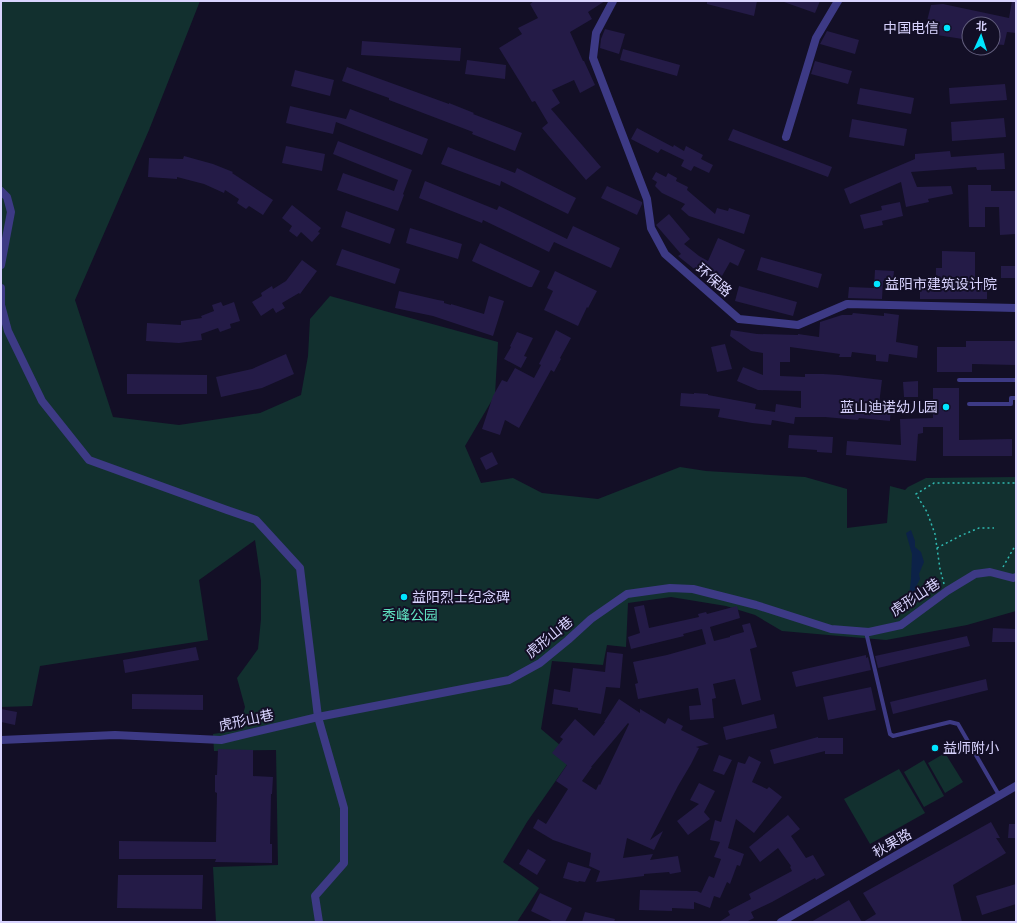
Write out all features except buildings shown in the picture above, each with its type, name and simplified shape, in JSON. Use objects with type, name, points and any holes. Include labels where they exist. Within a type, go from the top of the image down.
[{"type":"street","name":"环保路","points":[[613,1],[596,33],[593,58],[647,199],[651,228],[665,254],[739,319],[798,325],[847,304],[1016,308]]},
{"type":"street","points":[[786,136],[816,38],[838,1]]},
{"type":"street","points":[[1,191],[7,197],[10,212],[1,265]]},
{"type":"street","points":[[1,288],[1,305],[8,331],[42,401],[89,460],[256,520],[300,568],[318,716],[344,808],[344,863],[315,896],[319,922]]},
{"type":"street","name":"虎形山巷","points":[[1,740],[115,735],[222,740],[318,716],[509,680],[540,663],[568,640],[590,619],[627,594],[670,588],[693,589],[756,605],[831,629],[869,632],[901,625],[947,591],[975,574],[990,572],[1012,578],[1016,577]]},
{"type":"street","name":"秋果路","points":[[781,922],[1016,786]]},
{"type":"lane","points":[[959,380],[1016,380]]},
{"type":"lane","points":[[970,404],[1011,404],[1011,398],[1016,398]]},
{"type":"lane","points":[[866,631],[890,734],[893,736],[950,722],[958,724],[999,795]]},
{"type":"path","points":[[947,591],[940,569],[935,534],[927,512],[916,494],[934,483],[1016,483]]},
{"type":"path","points":[[937,548],[979,528],[994,528]]},
{"type":"path","points":[[999,574],[1015,546]]},
{"type":"green space","name":"秀峰公园","points":[[1,1],[200,1],[149,130],[75,300],[113,417],[179,425],[260,413],[301,395],[308,356],[310,319],[330,296],[498,342],[495,395],[465,446],[481,483],[513,478],[542,493],[598,499],[680,467],[706,471],[805,477],[847,489],[847,528],[887,523],[890,486],[905,490],[926,478],[1016,477],[1016,611],[967,625],[886,640],[782,631],[755,615],[726,606],[671,597],[628,603],[626,647],[607,645],[603,665],[552,661],[541,729],[573,756],[527,822],[503,862],[539,888],[517,922],[216,922],[213,867],[278,865],[276,750],[214,751],[213,734],[239,730],[245,707],[237,678],[258,649],[261,619],[261,581],[255,540],[199,580],[208,640],[40,666],[32,706],[1,707]]},
{"type":"green space","points":[[945,753],[963,782],[945,793],[928,763]]},
{"type":"green space","points":[[924,760],[944,796],[924,807],[904,772]]},
{"type":"green space","points":[[899,769],[925,813],[870,844],[844,799]]},
{"type":"water","points":[[911,530],[915,541],[915,547],[921,552],[924,562],[919,574],[920,579],[916,587],[919,591],[919,597],[909,596],[912,554],[906,533]]},
{"type":"place","name":"中国电信","points":[[947,28]]},
{"type":"place","name":"益阳市建筑设计院","points":[[877,284]]},
{"type":"place","name":"蓝山迪诺幼儿园","points":[[946,407]]},
{"type":"place","name":"益阳烈士纪念碑","points":[[404,597]]},
{"type":"place","name":"益师附小","points":[[935,748]]}]
